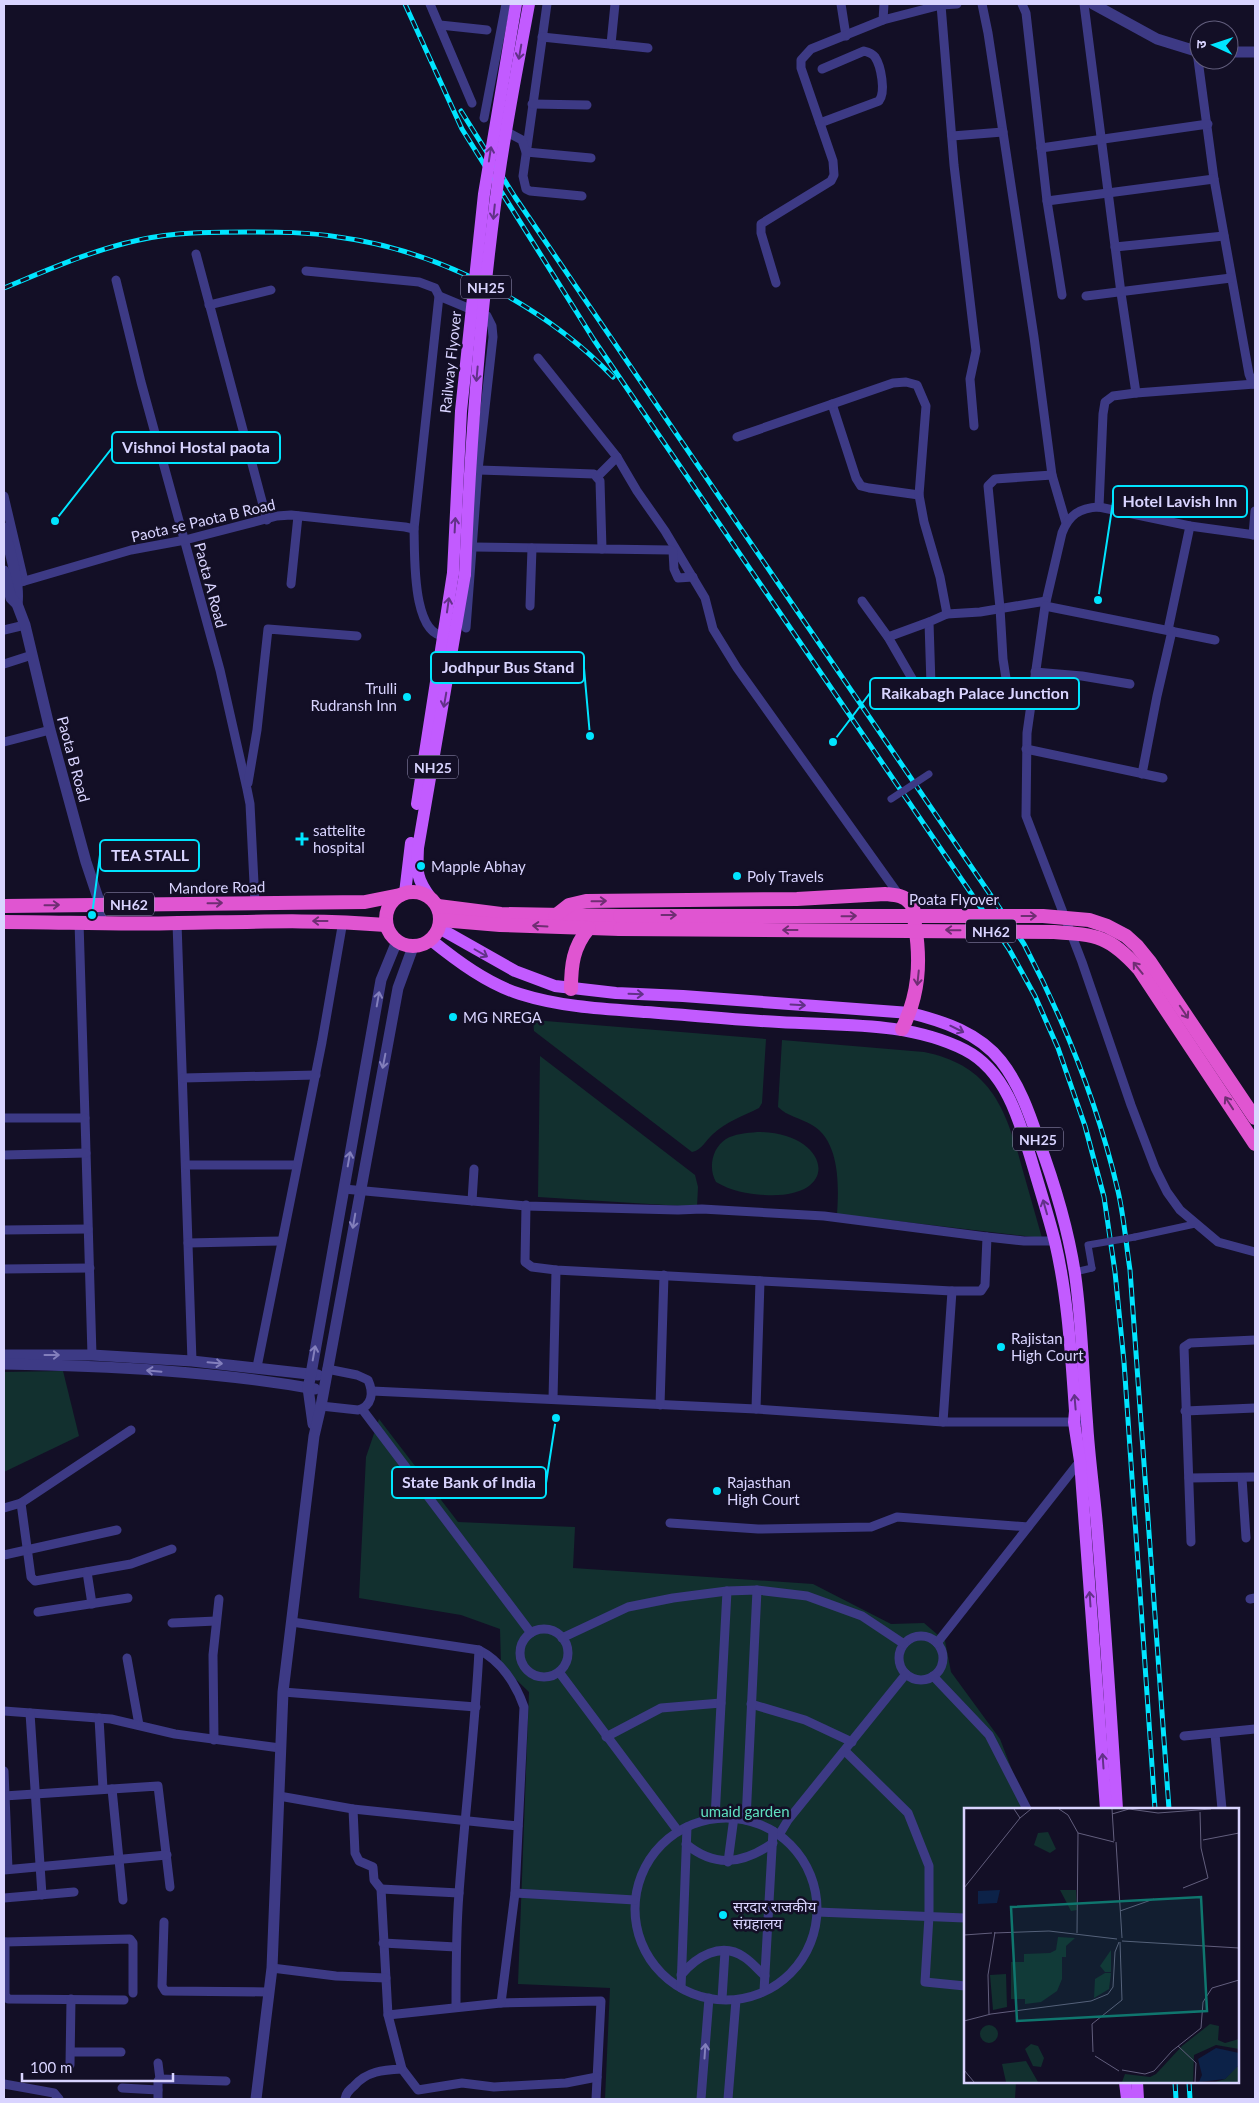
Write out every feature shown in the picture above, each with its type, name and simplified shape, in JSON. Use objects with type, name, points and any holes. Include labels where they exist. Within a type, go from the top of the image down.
[{"type":"highway","name":"NH62","points":[[402,894],[414,892],[434,902],[501,914],[555,916]]},
{"type":"highway","points":[[402,894],[388,908],[386,925],[388,931],[397,942],[413,947],[420,946],[431,940],[440,924],[434,902]]},
{"type":"highway","name":"Mandore Road","points":[[4,906],[365,902],[402,894]]},
{"type":"highway","points":[[555,916],[569,905],[586,901],[797,899],[885,894],[899,895],[906,899],[913,908],[918,944],[919,975],[910,1013],[902,1029]]},
{"type":"highway","name":"Poata Flyover","points":[[555,916],[620,922],[1054,932],[1088,934],[1108,940],[1122,950],[1139,969],[1255,1144]]},
{"type":"highway","name":"Poata Flyover","points":[[589,928],[620,922],[1044,916],[1090,920],[1126,936],[1150,962],[1255,1118]]},
{"type":"highway","name":"NH62","points":[[4,922],[177,923],[342,921],[386,925]]},
{"type":"highway","name":"NH62","points":[[440,924],[589,928]]},
{"type":"highway","points":[[572,989],[572,959],[577,945],[589,928]]},
{"type":"main road","name":"Railway Flyover","points":[[459,574],[461,411],[484,194],[516,4]]},
{"type":"main road","name":"Railway Flyover","points":[[455,633],[481,330],[495,203],[529,4]]},
{"type":"main road","name":"NH25","points":[[402,894],[455,633]]},
{"type":"main road","name":"NH25","points":[[434,902],[419,882],[417,867],[418,848],[455,633]]},
{"type":"main road","name":"NH25","points":[[440,924],[515,971],[548,984],[572,989],[910,1013],[934,1019],[959,1029],[981,1042],[1001,1061],[1014,1080],[1029,1113],[1064,1222],[1075,1272],[1082,1333],[1080,1461],[1106,1808]]},
{"type":"main road","name":"NH25","points":[[431,940],[448,954],[502,986],[518,994],[553,1003],[614,1010],[902,1029],[937,1038],[967,1051],[985,1065],[996,1077],[1010,1100],[1026,1141],[1055,1241],[1061,1274],[1070,1342],[1076,1412],[1080,1422],[1097,1526],[1117,1808]]},
{"type":"main road","points":[[760,1003],[760,1020]]},
{"type":"main road","points":[[1126,2083],[1127,2099]]},
{"type":"main road","points":[[1137,2083],[1138,2099]]},
{"type":"street","points":[[430,4],[472,103]]},
{"type":"street","points":[[484,118],[506,4]]},
{"type":"street","points":[[547,4],[522,176],[526,189],[530,191],[582,196]]},
{"type":"street","points":[[611,44],[614,4]]},
{"type":"street","points":[[841,4],[846,36]]},
{"type":"street","points":[[883,20],[884,4]]},
{"type":"street","points":[[776,283],[761,233],[761,224],[831,181],[834,175],[833,161],[801,68],[801,60],[811,49],[883,20],[941,5],[957,4]]},
{"type":"street","points":[[982,4],[1003,132],[1052,475],[1066,523]]},
{"type":"street","points":[[1022,4],[1026,13],[1047,200],[1062,295]]},
{"type":"street","points":[[1084,4],[1121,293],[1136,393]]},
{"type":"street","points":[[1093,4],[1158,39],[1189,49]]},
{"type":"street","points":[[941,5],[952,136],[976,351],[970,379],[974,426]]},
{"type":"street","points":[[440,25],[487,30]]},
{"type":"street","points":[[542,37],[648,48]]},
{"type":"street","points":[[820,123],[879,101],[884,88],[878,64],[874,56],[869,52],[864,51],[822,69]]},
{"type":"street","points":[[1239,52],[1255,52]]},
{"type":"street","points":[[1099,507],[1105,402],[1113,396],[1136,393],[1254,384],[1231,278],[1214,179],[1200,70]]},
{"type":"street","points":[[532,104],[587,105]]},
{"type":"street","points":[[1041,148],[1208,124]]},
{"type":"street","points":[[507,132],[522,140],[526,152]]},
{"type":"street","points":[[952,136],[1003,132]]},
{"type":"street","points":[[526,152],[592,158]]},
{"type":"street","points":[[1047,200],[1214,179]]},
{"type":"street","points":[[1115,247],[1224,236]]},
{"type":"street","points":[[196,254],[267,520]]},
{"type":"street","points":[[306,272],[419,282],[435,288],[439,296],[414,529],[416,583],[424,621],[429,628],[455,633],[474,547],[478,470],[493,337],[492,326],[487,316],[439,296]]},
{"type":"street","points":[[1086,296],[1231,278]]},
{"type":"street","name":"Paota A Road","points":[[116,280],[220,670],[247,789],[250,804],[255,902]]},
{"type":"street","points":[[209,304],[272,290]]},
{"type":"street","points":[[538,358],[617,457],[705,598],[714,629],[737,668],[899,895]]},
{"type":"street","points":[[737,438],[893,382],[906,382],[918,385],[926,406],[919,494],[924,522],[940,577],[947,614]]},
{"type":"street","points":[[832,404],[856,478],[861,486],[919,494]]},
{"type":"street","points":[[598,476],[617,457]]},
{"type":"street","points":[[478,470],[594,474],[598,476],[600,481],[602,549]]},
{"type":"street","points":[[1010,704],[1003,658],[988,486],[996,479],[1052,475]]},
{"type":"street","points":[[4,496],[13,584]]},
{"type":"street","points":[[1255,511],[1254,535],[1190,526],[1099,507],[1084,508],[1066,523],[1046,603],[1035,672],[1026,749],[1026,816],[1082,962],[1131,1106],[1155,1168],[1167,1192],[1180,1210],[1195,1224],[1218,1242],[1255,1252]]},
{"type":"street","name":"Paota se Paota B Road","points":[[13,584],[131,550],[185,540],[267,520],[276,516],[298,516],[414,529]]},
{"type":"street","points":[[291,584],[298,516]]},
{"type":"street","points":[[1142,774],[1190,526]]},
{"type":"street","name":"Paota B Road","points":[[4,528],[13,584]]},
{"type":"street","points":[[474,547],[670,550],[673,552],[674,569],[678,578],[693,577]]},
{"type":"street","points":[[530,606],[532,548]]},
{"type":"street","name":"Paota B Road","points":[[4,571],[13,584],[18,596],[17,604],[25,625],[50,730],[86,862],[100,904],[101,922]]},
{"type":"street","points":[[862,601],[888,637],[914,682],[924,691],[929,690],[932,685],[928,622]]},
{"type":"street","points":[[888,637],[947,614],[980,612],[1046,603],[1216,640]]},
{"type":"street","points":[[4,630],[25,625]]},
{"type":"street","points":[[247,789],[258,730],[268,629],[357,636]]},
{"type":"street","points":[[4,664],[32,655]]},
{"type":"street","points":[[1035,672],[1082,676],[1130,684]]},
{"type":"street","points":[[4,742],[50,730]]},
{"type":"street","points":[[1026,749],[1163,778]]},
{"type":"street","points":[[891,799],[929,774]]},
{"type":"street","points":[[257,1367],[296,1165],[316,1074],[342,921]]},
{"type":"street","points":[[79,922],[92,1355]]},
{"type":"street","points":[[177,923],[192,1361]]},
{"type":"street","points":[[314,1436],[308,1388],[381,980],[397,942]]},
{"type":"street","points":[[256,2099],[272,1968],[283,1692],[314,1436],[324,1391],[359,1191],[398,988],[413,947]]},
{"type":"street","points":[[183,1078],[316,1074]]},
{"type":"street","points":[[4,1118],[85,1118]]},
{"type":"street","points":[[4,1156],[86,1153]]},
{"type":"street","points":[[186,1165],[296,1165]]},
{"type":"street","points":[[472,1201],[474,1168]]},
{"type":"street","points":[[344,1189],[526,1205],[678,1210],[702,1208],[824,1216],[987,1237],[1024,1241],[1055,1241]]},
{"type":"street","points":[[526,1205],[525,1262],[532,1267],[556,1270],[952,1291],[981,1290],[984,1288],[987,1237]]},
{"type":"street","points":[[1075,1272],[1092,1268],[1088,1245],[1195,1224]]},
{"type":"street","points":[[4,1230],[88,1229]]},
{"type":"street","points":[[188,1243],[281,1241]]},
{"type":"street","points":[[4,1269],[90,1268]]},
{"type":"street","points":[[553,1399],[556,1270]]},
{"type":"street","points":[[660,1405],[664,1275]]},
{"type":"street","points":[[756,1409],[760,1281]]},
{"type":"street","points":[[943,1422],[952,1291]]},
{"type":"street","points":[[1190,1542],[1184,1347],[1190,1343],[1255,1340]]},
{"type":"street","points":[[4,1355],[92,1355],[192,1361],[311,1374],[357,1375],[368,1380],[372,1391],[369,1402],[362,1409],[352,1410],[321,1406]]},
{"type":"street","points":[[4,1364],[98,1366],[253,1380],[324,1391]]},
{"type":"street","points":[[372,1391],[756,1409],[943,1422],[1080,1422]]},
{"type":"street","points":[[1185,1411],[1255,1408]]},
{"type":"street","points":[[362,1409],[531,1633]]},
{"type":"street","points":[[4,1508],[21,1503],[131,1430]]},
{"type":"street","points":[[937,1643],[1080,1461]]},
{"type":"street","points":[[1188,1478],[1255,1477]]},
{"type":"street","points":[[1242,1478],[1246,1538]]},
{"type":"street","points":[[21,1503],[31,1577],[35,1581],[131,1564],[172,1549]]},
{"type":"street","points":[[670,1522],[758,1529],[861,1527],[870,1526],[897,1516],[1028,1527]]},
{"type":"street","points":[[4,1555],[118,1530]]},
{"type":"street","points":[[87,1572],[92,1604]]},
{"type":"street","points":[[562,1638],[628,1607],[673,1598],[726,1591],[757,1590],[807,1596],[862,1616],[904,1644]]},
{"type":"street","points":[[746,1820],[757,1590]]},
{"type":"street","points":[[715,1818],[726,1591]]},
{"type":"street","points":[[38,1612],[128,1598]]},
{"type":"street","points":[[214,1740],[213,1655],[219,1599]]},
{"type":"street","points":[[172,1623],[216,1620]]},
{"type":"street","points":[[292,1622],[479,1650],[492,1656],[513,1682],[524,1707],[515,1892],[501,2003]]},
{"type":"street","points":[[544,1629],[551,1630],[562,1638],[568,1652],[567,1660],[559,1672],[544,1677],[530,1673],[524,1667],[520,1653],[525,1638],[531,1633],[544,1629]]},
{"type":"street","points":[[921,1636],[937,1643],[942,1653],[942,1663],[933,1676],[919,1680],[906,1674],[899,1661],[899,1653],[904,1644],[910,1639],[921,1636]]},
{"type":"street","points":[[456,2007],[456,1946],[459,1893],[476,1706],[479,1650]]},
{"type":"street","points":[[127,1658],[139,1725]]},
{"type":"street","points":[[559,1672],[678,1831]]},
{"type":"street","points":[[764,1991],[773,1843],[776,1833],[845,1751],[906,1674]]},
{"type":"street","points":[[933,1676],[989,1735],[1026,1808]]},
{"type":"street","points":[[283,1692],[476,1706]]},
{"type":"street","points":[[606,1737],[661,1708],[720,1703]]},
{"type":"street","points":[[751,1704],[805,1720],[852,1742]]},
{"type":"street","points":[[4,1711],[99,1718],[175,1734],[280,1748]]},
{"type":"street","points":[[30,1713],[38,1867],[42,1895]]},
{"type":"street","points":[[99,1718],[103,1789]]},
{"type":"street","points":[[1184,1736],[1255,1729]]},
{"type":"street","points":[[1215,1734],[1222,1808]]},
{"type":"street","points":[[845,1751],[908,1812],[929,1866],[929,1916],[925,1982],[964,1986]]},
{"type":"street","points":[[4,1771],[6,1870],[167,1856]]},
{"type":"street","points":[[4,1796],[158,1786],[170,1887]]},
{"type":"street","points":[[112,1789],[123,1900]]},
{"type":"street","points":[[278,1796],[353,1809],[518,1826]]},
{"type":"street","points":[[353,1809],[355,1853],[359,1862],[373,1867],[374,1880],[381,1889],[388,2015],[402,2069],[419,2095],[462,2083],[494,2087],[566,2083],[597,2077]]},
{"type":"street","points":[[728,1862],[734,1817]]},
{"type":"street","points":[[734,1817],[757,1822],[776,1833],[795,1848],[807,1865],[814,1882],[817,1912],[812,1940],[800,1963],[774,1987],[736,2000],[709,1998],[680,1988],[656,1968],[646,1952],[639,1935],[635,1917],[641,1875],[660,1845],[678,1831],[699,1821],[715,1818],[734,1817]]},
{"type":"street","points":[[680,1988],[687,1827]]},
{"type":"street","points":[[686,1844],[698,1854],[728,1862],[754,1854],[773,1843]]},
{"type":"street","points":[[381,1889],[459,1893]]},
{"type":"street","points":[[4,1898],[74,1892]]},
{"type":"street","points":[[515,1892],[636,1900]]},
{"type":"street","points":[[817,1912],[964,1918]]},
{"type":"street","points":[[164,1922],[162,1986],[165,1991],[269,1992]]},
{"type":"street","points":[[124,2000],[12,2000],[6,1997],[4,1942],[130,1939],[134,1943],[133,1993]]},
{"type":"street","points":[[383,1943],[456,1946]]},
{"type":"street","points":[[681,1975],[692,1962],[700,1957],[716,1951],[725,1951],[743,1956],[765,1976]]},
{"type":"street","points":[[722,1999],[725,1951]]},
{"type":"street","points":[[272,1968],[336,1976],[386,1978]]},
{"type":"street","points":[[702,2099],[709,1998]]},
{"type":"street","points":[[70,2064],[71,2000]]},
{"type":"street","points":[[728,2099],[736,2000]]},
{"type":"street","points":[[388,2015],[501,2003],[601,2001],[596,2099]]},
{"type":"street","points":[[71,2052],[121,2052]]},
{"type":"street","points":[[122,2088],[158,2095],[158,2081],[160,2079],[158,2063]]},
{"type":"street","points":[[346,2099],[346,2094],[362,2077],[381,2070],[402,2069]]},
{"type":"street","points":[[160,2079],[226,2081]]},
{"type":"street","points":[[4,2084],[54,2093],[59,2099]]},
{"type":"green space","points":[[533,1020],[766,1039],[762,1103],[759,1108],[723,1126],[701,1147],[692,1152],[534,1031]]},
{"type":"green space","points":[[782,1040],[924,1052],[946,1058],[964,1067],[979,1078],[991,1091],[1008,1124],[1042,1238],[837,1214],[836,1165],[828,1142],[821,1132],[812,1125],[785,1113],[778,1107]]},
{"type":"green space","points":[[540,1056],[695,1175],[698,1187],[697,1207],[538,1197]]},
{"type":"green space","points":[[757,1132],[782,1135],[801,1143],[813,1153],[818,1165],[816,1177],[807,1187],[790,1194],[764,1195],[739,1192],[716,1182],[712,1165],[717,1148],[721,1143],[733,1136]]},
{"type":"green space","points":[[63,1371],[79,1436],[4,1472],[4,1372]]},
{"type":"green space","name":"umaid garden","points":[[379,1419],[458,1522],[575,1527],[573,1568],[813,1584],[891,1624],[924,1623],[945,1641],[951,1672],[1000,1739],[1027,1808],[964,1808],[964,2083],[1016,2083],[1015,2099],[605,2099],[610,1988],[518,1984],[529,1692],[501,1665],[500,1629],[461,1615],[359,1598],[366,1457]]},
{"type":"railway","points":[[405,4],[462,129],[594,340],[1009,949],[1035,996],[1058,1048],[1085,1126],[1104,1197],[1115,1272],[1124,1362],[1155,1808]]},
{"type":"railway","points":[[461,111],[515,197],[1024,944],[1053,1003],[1079,1064],[1110,1159],[1120,1201],[1130,1270],[1169,1808]]},
{"type":"railway","points":[[4,288],[87,255],[153,237],[220,232],[282,232],[327,235],[375,244],[413,254],[487,285],[522,304],[555,327],[613,377]]},
{"type":"railway","points":[[1175,2083],[1176,2099]]},
{"type":"railway","points":[[1189,2083],[1190,2099]]},
{"type":"place","name":"Vishnoi Hostal paota","points":[[55,521]]},
{"type":"place","name":"Hotel Lavish Inn","points":[[1098,600]]},
{"type":"place","name":"Trulli Rudransh Inn","points":[[407,697]]},
{"type":"place","name":"Jodhpur Bus Stand","points":[[590,736]]},
{"type":"place","name":"Raikabagh Palace Junction","points":[[833,742]]},
{"type":"place","name":"sattelite hospital","points":[[302,839]]},
{"type":"place","name":"Mapple Abhay","points":[[421,866]]},
{"type":"place","name":"Poly Travels","points":[[737,876]]},
{"type":"place","name":"TEA STALL","points":[[92,915]]},
{"type":"place","name":"MG NREGA","points":[[453,1017]]},
{"type":"place","name":"Rajistan High Court","points":[[1001,1347]]},
{"type":"place","name":"State Bank of India","points":[[556,1418]]},
{"type":"place","name":"Rajasthan High Court","points":[[717,1491]]},
{"type":"place","name":"सरदार राजकीय संग्रहालय","points":[[723,1915]]}]
